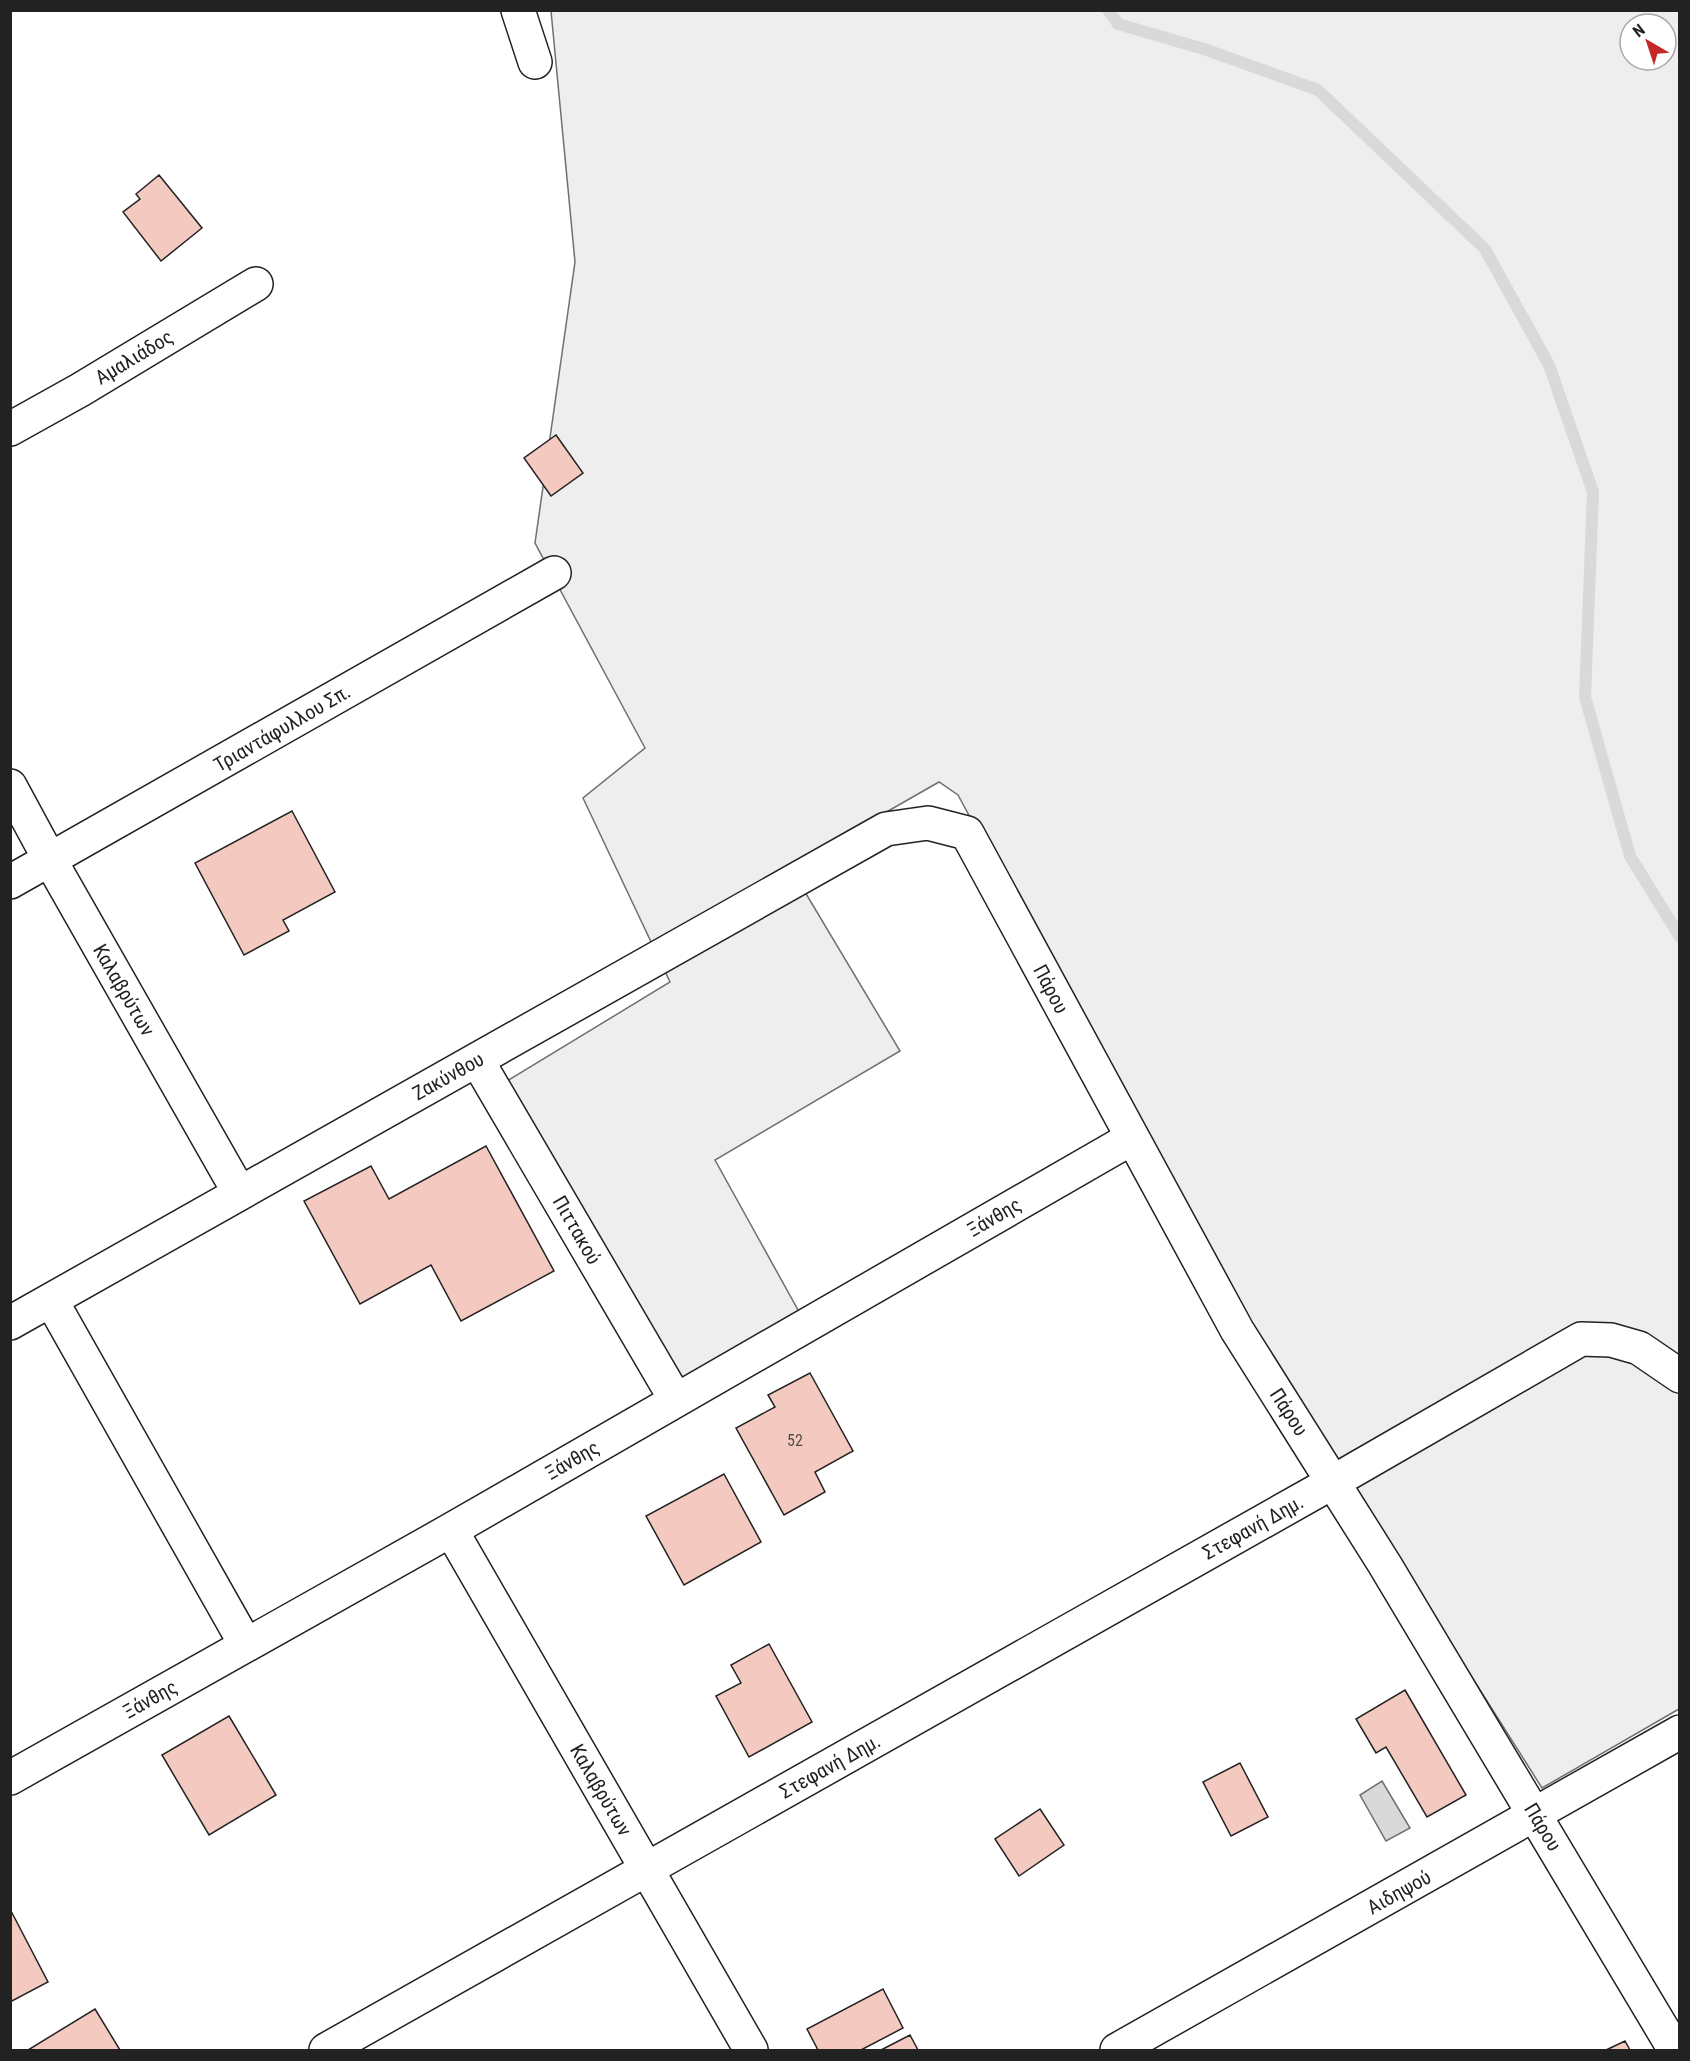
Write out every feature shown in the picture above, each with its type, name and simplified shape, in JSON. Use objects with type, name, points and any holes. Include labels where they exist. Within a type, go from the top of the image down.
[{"type":"street","points":[[518,10],[535,62]]},
{"type":"street","name":"Αμαλιάδος","points":[[10,429],[81,390],[255,284]]},
{"type":"street","name":"Τριαντάφυλλου Σπ.","points":[[10,882],[554,573]]},
{"type":"street","name":"Καλαβρύτων","points":[[10,786],[239,1192]]},
{"type":"street","name":"Πάρου","points":[[886,829],[928,823],[967,833],[1237,1330],[1333,1482],[1676,2050]]},
{"type":"street","name":"Ζακύνθου","points":[[10,1323],[886,829]]},
{"type":"street","name":"Πιττακού","points":[[477,1060],[676,1400]]},
{"type":"street","name":"Ξάνθης","points":[[10,1778],[451,1530],[1132,1138]]},
{"type":"street","points":[[51,1300],[246,1645]]},
{"type":"street","name":"Στεφανή Δημ.","points":[[326,2050],[1333,1482],[1581,1339],[1611,1341],[1639,1348],[1680,1376]]},
{"type":"street","name":"Καλαβρύτων","points":[[451,1530],[751,2050]]},
{"type":"street","name":"Αιδηψού","points":[[1117,2050],[1680,1732]]},
{"type":"shaded area","points":[[551,11],[1679,11],[1679,1709],[1542,1788],[1277,1373],[1053,971],[958,795],[939,782],[790,867],[900,1051],[715,1160],[803,1319],[687,1389],[507,1081],[670,982],[583,798],[645,748],[535,543],[575,262]]},
{"type":"shaded area","points":[[1382,1781],[1410,1828],[1386,1841],[1360,1795]]},
{"type":"building","points":[[159,175],[202,228],[161,261],[123,212],[140,199],[136,194]]},
{"type":"building","points":[[556,435],[583,473],[551,496],[524,458]]},
{"type":"building","points":[[292,811],[335,892],[283,920],[289,931],[244,955],[195,863]]},
{"type":"building","points":[[486,1146],[554,1271],[461,1321],[431,1265],[360,1304],[304,1201],[371,1166],[389,1199]]},
{"type":"building","points":[[810,1373],[853,1451],[815,1472],[825,1492],[784,1515],[736,1428],[775,1407],[768,1395]]},
{"type":"building","points":[[724,1474],[761,1542],[684,1585],[646,1516]]},
{"type":"building","points":[[769,1644],[812,1722],[749,1757],[716,1696],[741,1683],[731,1665]]},
{"type":"building","points":[[1405,1690],[1466,1795],[1427,1817],[1386,1747],[1376,1753],[1356,1719]]},
{"type":"building","points":[[229,1716],[276,1795],[209,1835],[162,1755]]},
{"type":"building","points":[[1240,1763],[1268,1817],[1231,1836],[1203,1782]]},
{"type":"building","points":[[1040,1809],[1064,1845],[1019,1876],[995,1839]]},
{"type":"building","points":[[10,1909],[48,1982],[10,2002]]},
{"type":"building","points":[[883,1989],[903,2028],[861,2050],[818,2050],[807,2029]]},
{"type":"building","points":[[95,2009],[120,2050],[28,2050]]},
{"type":"building","points":[[910,2035],[918,2050],[881,2050]]},
{"type":"building","points":[[1625,2041],[1630,2050],[1606,2050]]},
{"type":"waterway","points":[[1108,10],[1118,24],[1204,49],[1318,90],[1485,249],[1549,365],[1593,492],[1585,697],[1630,856],[1680,937]]}]
